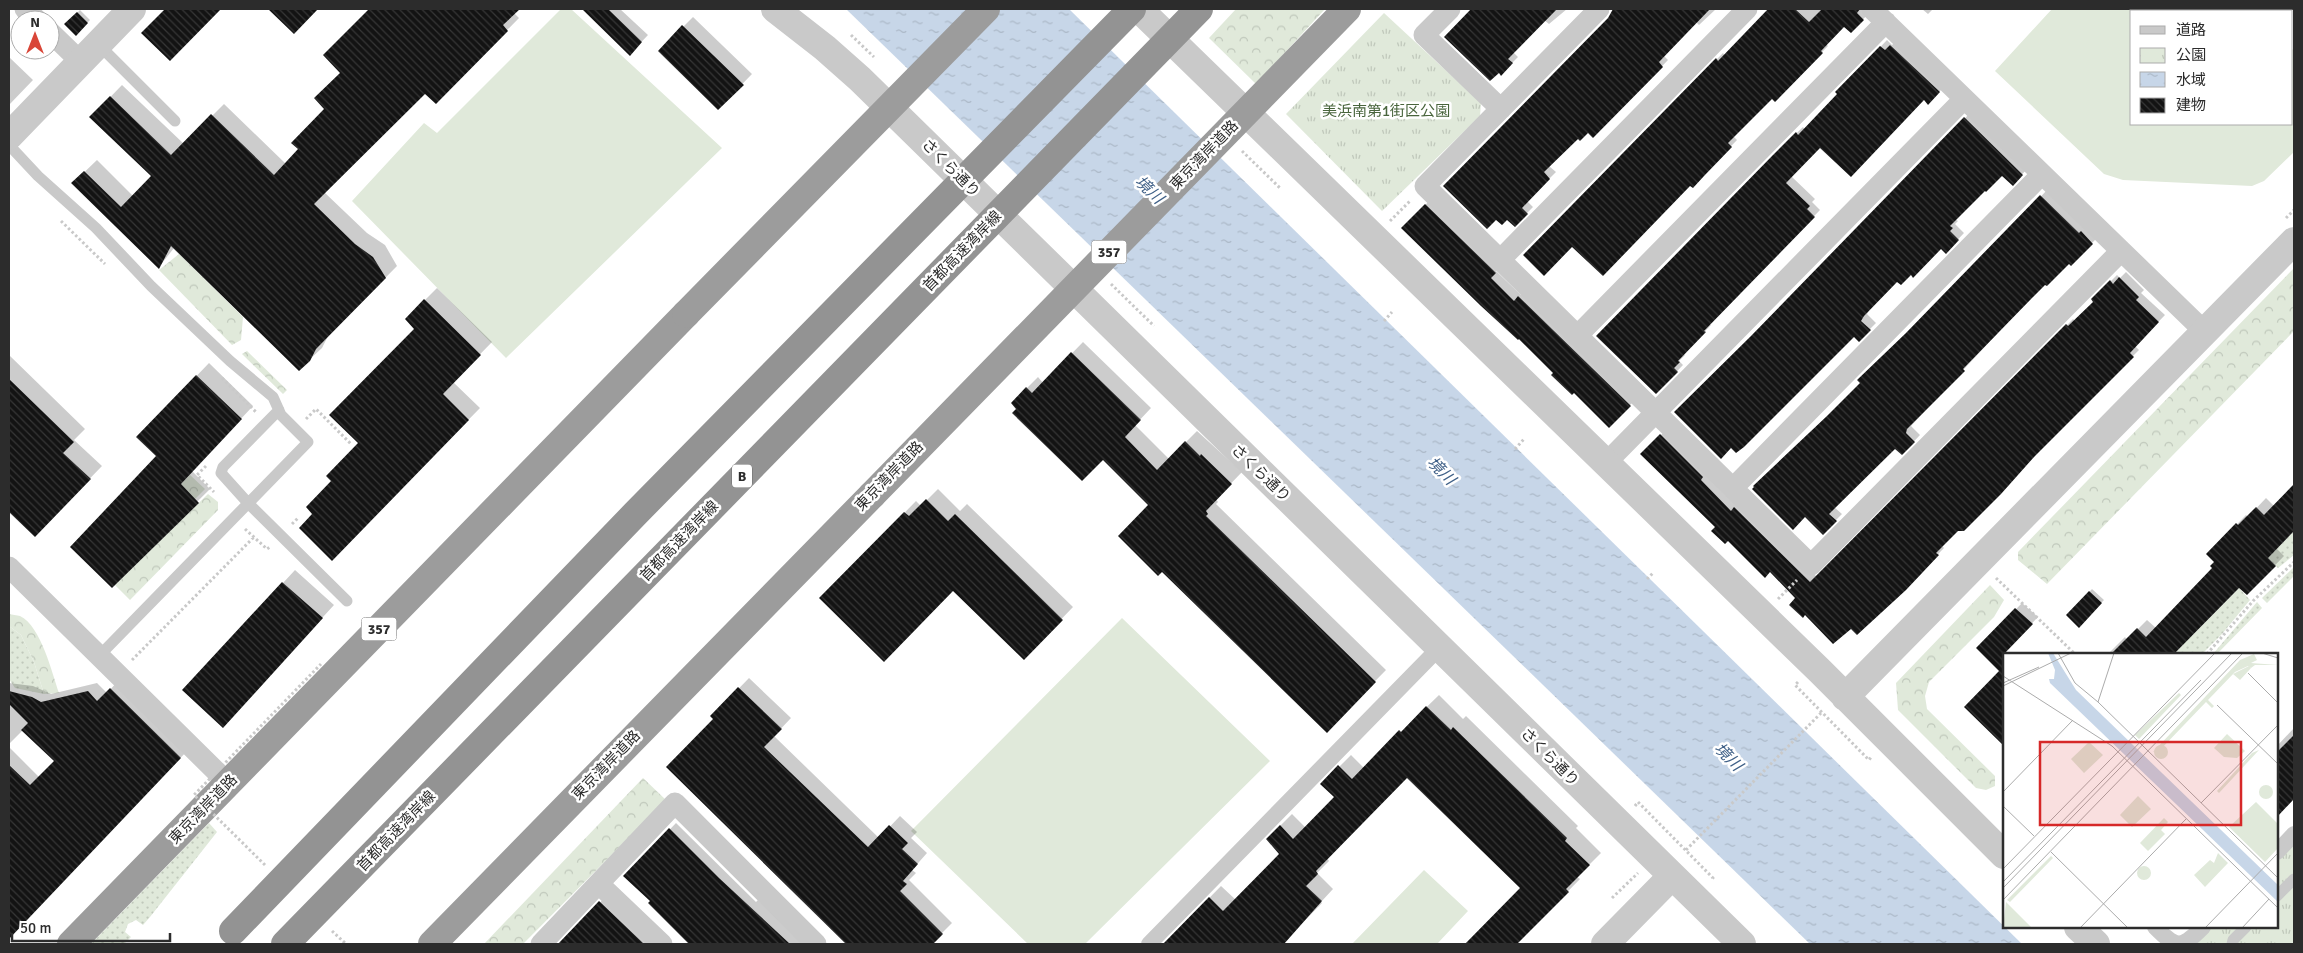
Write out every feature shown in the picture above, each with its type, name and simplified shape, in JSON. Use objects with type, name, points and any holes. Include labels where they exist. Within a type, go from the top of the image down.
[{"type":"highway","name":"東京湾岸道路","points":[[71,944],[986,9]]},
{"type":"highway","points":[[233,931],[628,521],[1132,9]]},
{"type":"highway","name":"首都高速湾岸線","points":[[285,944],[1199,9]]},
{"type":"highway","name":"東京湾岸道路","points":[[432,944],[1347,9]]},
{"type":"street","points":[[9,136],[132,9]]},
{"type":"street","name":"さくら通り","points":[[775,9],[825,48],[860,79],[1671,877],[1742,944]]},
{"type":"street","points":[[1140,9],[1845,697],[2003,854]]},
{"type":"street","points":[[1450,9],[1424,34],[1500,109]]},
{"type":"street","points":[[1599,9],[1425,186],[1811,565],[2120,251]]},
{"type":"street","points":[[1500,260],[1747,9]]},
{"type":"street","points":[[1577,336],[1879,15],[2205,332]]},
{"type":"street","points":[[60,37],[89,53]]},
{"type":"street","points":[[1606,463],[1964,99]]},
{"type":"street","points":[[1733,488],[2042,174]]},
{"type":"street","points":[[1845,697],[2205,332],[2287,232]]},
{"type":"street","points":[[9,567],[228,783]]},
{"type":"street","points":[[1149,944],[1439,648]]},
{"type":"street","points":[[541,944],[675,803],[816,944]]},
{"type":"street","points":[[2278,851],[2294,834]]},
{"type":"street","points":[[1605,944],[1671,877]]},
{"type":"street","points":[[599,884],[662,944]]},
{"type":"street","points":[[2079,928],[2096,944]]},
{"type":"street","points":[[2156,928],[2170,942],[2182,944],[2188,942],[2202,928]]},
{"type":"lane","points":[[89,53],[175,121]]},
{"type":"lane","points":[[9,145],[38,176],[96,228],[151,286],[230,361],[273,397],[279,410],[308,442],[100,655]]},
{"type":"lane","points":[[279,410],[223,467],[221,473],[248,504],[346,601]]},
{"type":"lane","points":[[2278,895],[2294,879]]},
{"type":"lane","points":[[2232,944],[2233,940],[2245,928]]},
{"type":"path","points":[[1240,149],[1281,189]]},
{"type":"path","points":[[1386,226],[1425,186]]},
{"type":"path","points":[[2287,232],[2294,210]]},
{"type":"path","points":[[58,218],[108,266]]},
{"type":"path","points":[[1109,282],[1154,326]]},
{"type":"path","points":[[1384,321],[1392,312]]},
{"type":"path","points":[[221,377],[256,411],[250,418]]},
{"type":"path","points":[[1515,450],[1525,438]]},
{"type":"path","points":[[210,461],[197,475],[215,493]]},
{"type":"path","points":[[128,664],[254,537]]},
{"type":"path","points":[[2208,653],[2253,601],[2294,562]]},
{"type":"path","points":[[1773,604],[1811,565]]},
{"type":"path","points":[[1647,580],[1654,572]]},
{"type":"path","points":[[1990,577],[1998,578],[2074,653]]},
{"type":"path","points":[[194,795],[321,664]]},
{"type":"path","points":[[1801,691],[1864,755]]},
{"type":"path","points":[[1686,850],[1821,712]]},
{"type":"path","points":[[1643,807],[1706,870]]},
{"type":"path","points":[[1612,898],[1638,873]]},
{"type":"green space","points":[[561,9],[571,9],[722,148],[506,358],[352,201],[424,123],[437,133]]},
{"type":"green space","points":[[1236,9],[1325,9],[1256,84],[1209,38]]},
{"type":"green space","points":[[2052,9],[2251,9],[2130,10],[2130,125],[2293,125],[2293,50],[2294,152],[2264,181],[2252,186],[2123,180],[2104,174],[1995,71]]},
{"type":"green space","name":"美浜南第1街区公園","points":[[1384,13],[1481,103],[1480,116],[1382,211],[1286,114]]},
{"type":"green space","points":[[179,254],[243,317],[241,340],[232,345],[159,270]]},
{"type":"green space","points":[[2294,268],[2294,331],[2047,584],[2018,560],[2018,552]]},
{"type":"green space","points":[[247,351],[287,390],[283,394],[242,354]]},
{"type":"green space","points":[[190,475],[205,489],[195,499],[181,484]]},
{"type":"green space","points":[[208,494],[218,502],[218,510],[130,600],[115,585]]},
{"type":"green space","points":[[2294,531],[2294,555],[2278,568],[2268,558]]},
{"type":"green space","points":[[2294,567],[2294,576],[2267,603],[2262,598]]},
{"type":"green space","points":[[1990,585],[2004,600],[1994,617],[1929,682],[1925,696],[1927,709],[1995,776],[1995,786],[1986,790],[1976,788],[1898,710],[1896,683]]},
{"type":"green space","points":[[2239,588],[2250,600],[2222,634],[2203,653],[2175,653],[2183,645],[2177,639],[2192,636]]},
{"type":"green space","points":[[2257,602],[2262,608],[2218,653],[2214,653]]},
{"type":"green space","points":[[9,614],[20,616],[34,629],[45,651],[59,693],[44,694],[34,662],[21,635],[9,626]]},
{"type":"green space","points":[[1122,618],[1270,761],[1085,944],[1028,944],[911,831]]},
{"type":"green space","points":[[9,626],[21,635],[34,662],[44,694],[15,688],[9,679]]},
{"type":"green space","points":[[643,778],[666,800],[523,944],[484,944]]},
{"type":"green space","points":[[209,823],[217,832],[143,925],[136,920],[128,924],[125,932],[131,937],[124,944],[91,944]]},
{"type":"green space","points":[[2294,843],[2294,944],[2193,944],[2210,928],[2278,928],[2278,860]]},
{"type":"green space","points":[[1424,870],[1468,911],[1437,944],[1352,944]]},
{"type":"water","name":"境川","points":[[846,9],[1069,9],[2003,925],[2003,928],[2006,928],[2022,944],[1810,944]]},
{"type":"building","points":[[165,9],[221,9],[170,61],[141,33]]},
{"type":"building","points":[[268,9],[318,9],[294,34]]},
{"type":"building","points":[[369,9],[520,9],[503,25],[508,31],[436,104],[425,94],[314,204],[355,244],[373,257],[386,278],[316,349],[310,361],[299,371],[171,246],[159,269],[71,183],[84,171],[121,207],[151,176],[89,117],[110,96],[171,155],[211,114],[274,175],[298,149],[291,143],[324,109],[314,98],[340,73],[323,55]]},
{"type":"building","points":[[582,9],[608,9],[642,42],[630,56]]},
{"type":"building","points":[[1471,9],[1557,9],[1508,59],[1513,63],[1501,76],[1499,73],[1490,81],[1444,37]]},
{"type":"building","points":[[1613,9],[1710,9],[1659,62],[1663,67],[1593,138],[1588,133],[1580,141],[1578,139],[1544,172],[1550,179],[1522,208],[1528,214],[1515,227],[1507,220],[1502,225],[1496,220],[1487,229],[1443,186],[1608,18]]},
{"type":"building","points":[[1768,9],[1795,9],[1809,22],[1822,9],[1860,9],[1857,13],[1864,20],[1851,33],[1844,27],[1821,51],[1823,53],[1775,102],[1772,99],[1728,143],[1732,147],[1693,188],[1690,186],[1603,276],[1572,247],[1544,276],[1523,255],[1716,58],[1718,61]]},
{"type":"building","points":[[77,12],[88,23],[76,36],[64,24]]},
{"type":"building","points":[[682,25],[744,85],[718,110],[658,51]]},
{"type":"building","points":[[1890,45],[1940,92],[1928,105],[1924,100],[1851,177],[1820,148],[1786,183],[1810,206],[1807,209],[1815,217],[1704,331],[1706,332],[1678,361],[1680,362],[1674,368],[1678,372],[1656,394],[1596,336],[1796,132],[1798,135],[1837,94],[1835,92],[1880,46],[1885,50]]},
{"type":"building","points":[[1964,117],[2023,175],[2013,186],[2002,176],[1985,191],[1950,226],[1953,228],[1950,231],[1959,240],[1946,254],[1941,249],[1913,278],[1911,275],[1901,285],[1897,282],[1861,321],[1871,330],[1859,342],[1854,337],[1744,447],[1736,453],[1731,448],[1721,459],[1674,412],[1751,336]]},
{"type":"building","points":[[2040,195],[2093,244],[2071,266],[2069,264],[2047,286],[2045,285],[1963,369],[1965,371],[1907,429],[1906,433],[1915,442],[1902,455],[1895,449],[1829,514],[1837,521],[1823,535],[1805,517],[1793,530],[1752,489],[1753,486],[1860,383],[1857,380],[1906,333]]},
{"type":"building","points":[[1425,204],[1496,273],[1491,278],[1514,301],[1518,296],[1631,406],[1609,428],[1574,393],[1572,395],[1551,375],[1553,373],[1519,339],[1481,306],[1401,228]]},
{"type":"building","points":[[2119,277],[2139,297],[2136,300],[2159,322],[2130,353],[2134,357],[2035,456],[1964,531],[1958,531],[1936,553],[1939,555],[1906,590],[1857,635],[1851,629],[1833,644],[1805,615],[1803,618],[1789,605],[1795,598],[1770,572],[1765,578],[1728,541],[1725,544],[1711,531],[1715,527],[1640,454],[1660,434],[1703,477],[1701,480],[1731,511],[1734,507],[1810,582],[2066,324],[2068,326],[2093,302],[2091,299],[2110,280],[2113,284]]},
{"type":"building","points":[[424,299],[481,355],[443,394],[469,420],[332,561],[299,528],[312,514],[306,507],[331,481],[326,476],[358,443],[329,415],[414,329],[405,319]]},
{"type":"building","points":[[1071,352],[1141,420],[1125,437],[1157,470],[1185,441],[1232,484],[1206,511],[1208,514],[1206,516],[1376,682],[1327,733],[1162,572],[1158,576],[1118,536],[1148,505],[1103,460],[1082,481],[1012,413],[1016,409],[1011,403],[1026,387],[1032,393]]},
{"type":"building","points":[[196,375],[242,419],[181,484],[199,503],[112,588],[70,547],[156,456],[136,437]]},
{"type":"building","points":[[9,379],[74,442],[63,453],[91,479],[35,537],[9,512]]},
{"type":"building","points":[[2294,484],[2294,531],[2268,558],[2276,566],[2247,595],[2239,588],[2175,653],[2112,653],[2137,628],[2146,637],[2212,568],[2210,566],[2214,562],[2206,554],[2236,523],[2238,525],[2256,507],[2264,515]]},
{"type":"building","points":[[926,499],[948,521],[955,514],[1063,620],[1024,660],[953,591],[884,662],[819,598],[904,512],[909,516]]},
{"type":"building","points":[[282,582],[323,618],[223,728],[182,690]]},
{"type":"building","points":[[2089,591],[2102,603],[2079,628],[2066,615]]},
{"type":"building","points":[[2015,608],[2033,624],[2003,653],[2003,745],[1964,707],[1999,671],[1976,648]]},
{"type":"building","points":[[738,687],[782,729],[764,747],[868,847],[889,825],[908,843],[902,849],[918,864],[903,881],[907,884],[900,891],[943,934],[933,944],[846,944],[666,767],[713,719],[710,716]]},
{"type":"building","points":[[110,688],[181,758],[9,939],[9,765],[30,785],[54,761],[21,730],[28,723],[9,704],[9,691],[32,697],[41,702],[88,691],[97,701]]},
{"type":"building","points":[[1426,706],[1451,730],[1453,727],[1567,838],[1565,841],[1590,865],[1566,889],[1569,892],[1517,944],[1465,944],[1520,888],[1407,778],[1316,871],[1318,874],[1306,886],[1322,901],[1284,944],[1163,944],[1209,897],[1223,911],[1279,854],[1266,839],[1280,825],[1293,839],[1334,797],[1320,784],[1338,765],[1352,779],[1399,730],[1401,732]]},
{"type":"building","points":[[2294,735],[2294,799],[2278,816],[2278,751]]},
{"type":"building","points":[[669,828],[790,944],[689,944],[648,903],[650,901],[623,876]]},
{"type":"building","points":[[599,901],[644,944],[558,944]]}]
